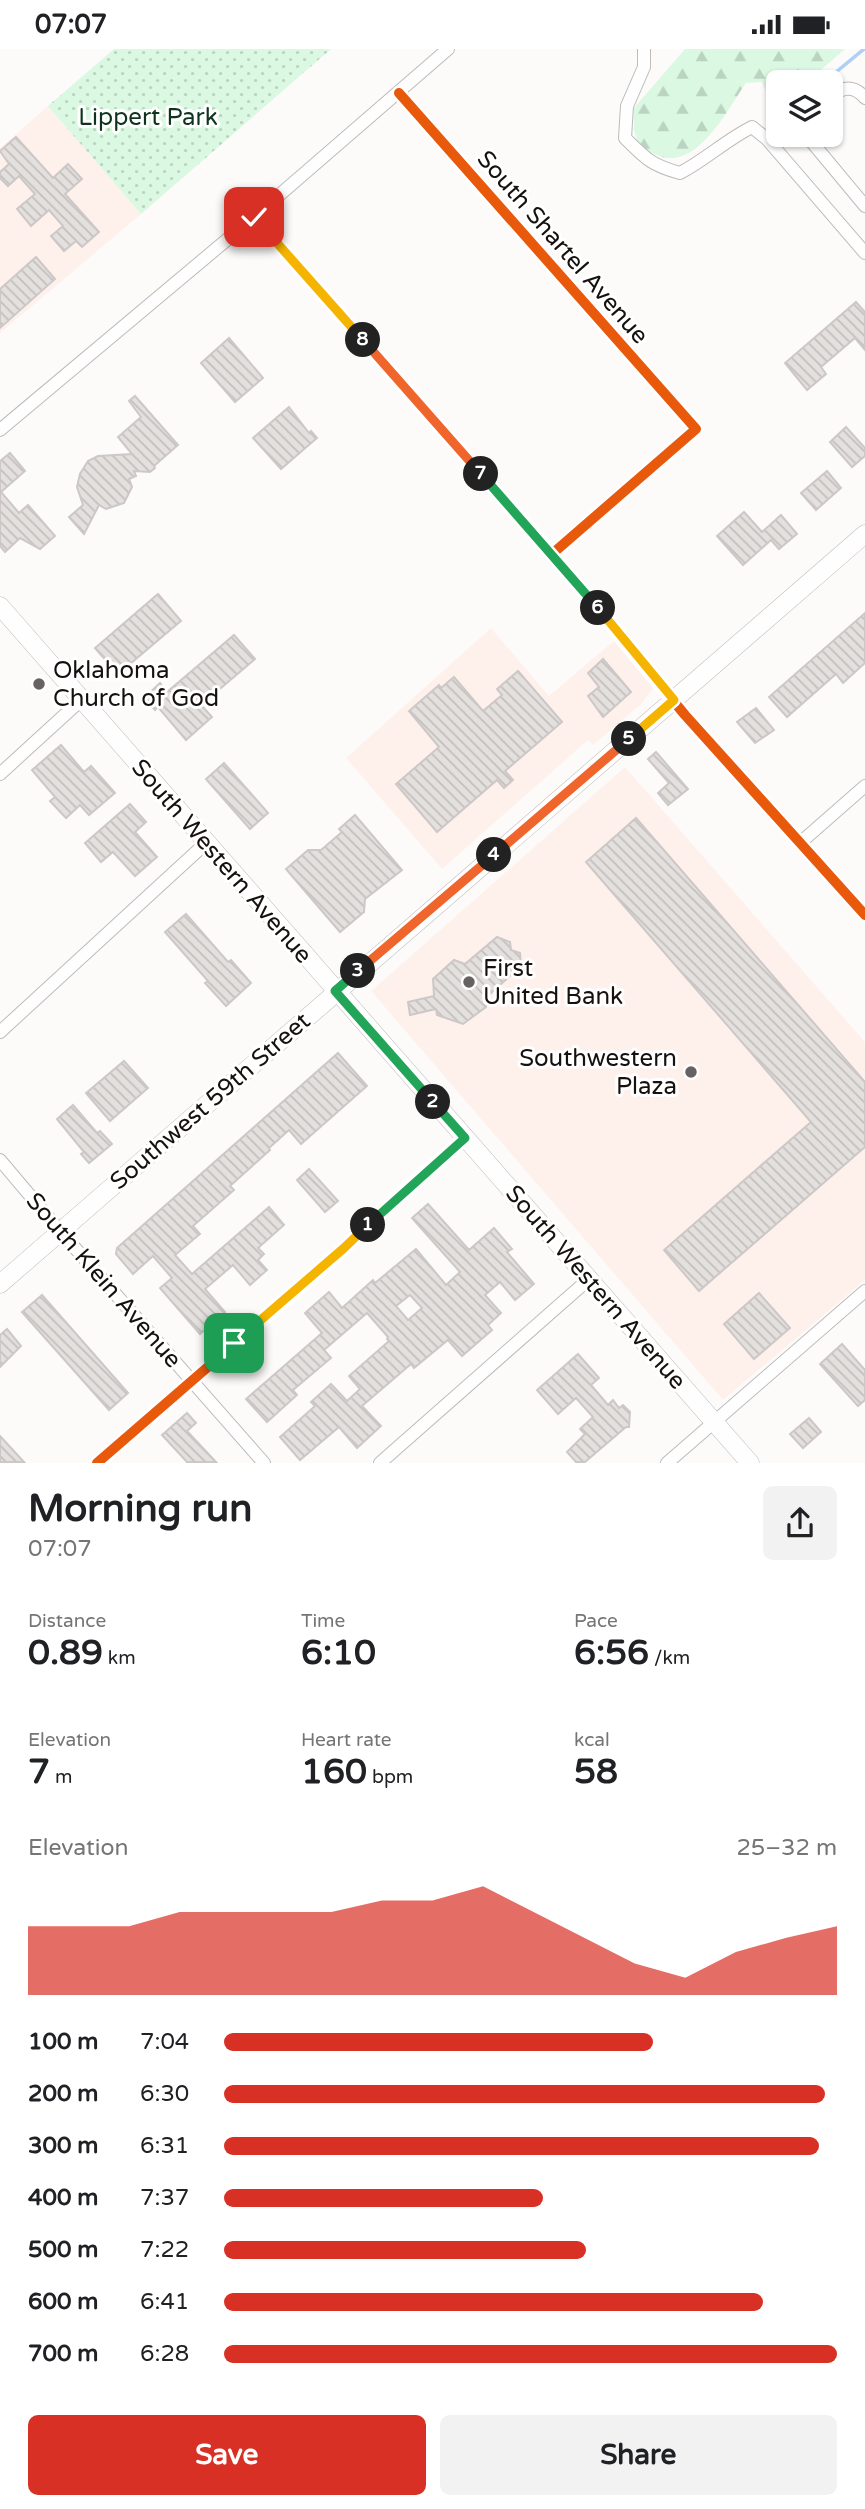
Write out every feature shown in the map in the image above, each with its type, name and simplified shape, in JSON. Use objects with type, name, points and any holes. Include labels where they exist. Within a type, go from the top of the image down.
[{"type":"main road","name":"Southwest 59th Street","points":[[0,1284],[865,534]]},
{"type":"main road","name":"South Western Avenue","points":[[0,606],[750,1462]]},
{"type":"street","points":[[0,431],[448,49]]},
{"type":"street","points":[[645,49],[644,67],[626,106],[625,138],[639,152],[655,166],[680,173],[752,127],[767,139],[865,253]]},
{"type":"street","points":[[843,91],[849,88],[856,90],[865,98]]},
{"type":"street","name":"South Shartel Avenue","points":[[399,93],[696,429],[552,554]]},
{"type":"street","points":[[816,147],[865,206]]},
{"type":"street","points":[[254,217],[552,554],[674,700],[865,915]]},
{"type":"street","points":[[0,774],[81,700]]},
{"type":"street","points":[[800,843],[865,786]]},
{"type":"street","points":[[0,1032],[206,843]]},
{"type":"street","points":[[97,1462],[344,1248],[381,1211],[465,1138]]},
{"type":"street","name":"South Klein Avenue","points":[[0,1160],[264,1462]]},
{"type":"street","points":[[380,1462],[589,1279]]},
{"type":"street","points":[[667,1462],[865,1291]]},
{"type":"shaded area","points":[[48,106],[141,214],[0,333],[0,148]]},
{"type":"shaded area","points":[[491,628],[549,696],[615,640],[653,689],[640,705],[593,745],[588,740],[442,869],[346,758]]},
{"type":"shaded area","name":"Southwestern Plaza","points":[[625,767],[865,1042],[865,1280],[723,1400],[371,991]]},
{"type":"green space","name":"Lippert Park","points":[[114,49],[331,49],[141,214],[48,106]]},
{"type":"green space","points":[[685,49],[845,49],[821,70],[766,70],[766,91],[762,82],[746,83],[707,138],[686,154],[675,158],[666,158],[639,146],[634,130],[634,108]]},
{"type":"building","points":[[16,137],[53,178],[68,164],[82,179],[65,194],[99,232],[82,247],[76,241],[64,251],[51,236],[63,226],[49,210],[31,226],[17,209],[35,194],[19,176],[8,186],[0,178],[0,172],[9,164],[0,151]]},
{"type":"building","points":[[36,257],[55,279],[0,328],[0,289]]},
{"type":"building","points":[[856,302],[865,312],[865,350],[855,338],[821,367],[826,374],[807,390],[785,363]]},
{"type":"building","points":[[229,338],[263,378],[235,402],[201,363]]},
{"type":"building","points":[[135,396],[178,445],[150,472],[134,471],[136,476],[129,479],[132,487],[124,503],[106,509],[99,505],[84,534],[69,517],[83,505],[77,487],[80,474],[88,461],[98,456],[132,454],[118,437],[141,417],[129,401]]},
{"type":"building","points":[[289,407],[309,433],[311,431],[317,438],[281,469],[253,438]]},
{"type":"building","points":[[846,427],[865,448],[865,456],[852,467],[830,442]]},
{"type":"building","points":[[10,453],[25,471],[1,492],[19,513],[28,505],[55,536],[40,549],[20,538],[5,552],[0,546],[0,461]]},
{"type":"building","points":[[827,471],[841,488],[816,510],[801,493]]},
{"type":"building","points":[[744,512],[762,532],[781,515],[797,534],[779,549],[771,540],[743,565],[717,536]]},
{"type":"building","points":[[158,594],[181,621],[118,674],[95,648]]},
{"type":"building","points":[[865,613],[865,663],[843,683],[836,674],[787,717],[769,697]]},
{"type":"building","points":[[234,635],[255,659],[201,705],[212,717],[186,740],[158,707],[155,710],[144,698],[160,683],[167,692]]},
{"type":"building","points":[[603,659],[631,692],[603,717],[588,696],[599,687],[588,673]]},
{"type":"building","points":[[518,671],[562,722],[505,771],[513,780],[504,788],[497,780],[437,832],[396,784],[439,747],[409,711],[439,685],[441,688],[454,677],[483,711],[502,695],[497,689]]},
{"type":"building","points":[[756,708],[774,730],[755,743],[737,722]]},
{"type":"building","points":[[61,745],[84,772],[91,766],[115,793],[89,815],[80,805],[66,818],[50,801],[55,797],[32,770]]},
{"type":"building","points":[[656,752],[688,789],[668,805],[658,793],[669,783],[648,759]]},
{"type":"building","points":[[224,763],[268,813],[250,829],[206,779]]},
{"type":"building","points":[[130,804],[146,822],[135,832],[157,857],[135,876],[113,852],[101,862],[85,843]]},
{"type":"building","points":[[355,815],[402,870],[365,899],[364,912],[340,932],[286,869],[308,850],[321,850],[342,832],[339,829]]},
{"type":"building","points":[[636,818],[865,1082],[865,1147],[699,1291],[664,1250],[811,1122],[586,862]]},
{"type":"building","points":[[186,914],[228,962],[231,960],[251,983],[226,1006],[165,932]]},
{"type":"building","name":"First United Bank","points":[[497,937],[510,942],[511,950],[520,953],[521,966],[490,994],[486,999],[486,1007],[463,1024],[437,1015],[436,1009],[410,1015],[408,1002],[434,996],[433,979],[454,960],[465,964]]},
{"type":"building","points":[[338,1053],[367,1086],[301,1144],[289,1130],[230,1186],[234,1190],[193,1226],[200,1234],[175,1255],[192,1274],[269,1207],[284,1225],[258,1248],[264,1254],[258,1260],[267,1270],[250,1285],[233,1265],[205,1289],[225,1312],[211,1329],[208,1327],[200,1334],[160,1288],[172,1278],[153,1256],[133,1274],[116,1254],[117,1248]]},
{"type":"building","points":[[124,1061],[148,1088],[110,1121],[86,1093]]},
{"type":"building","points":[[73,1105],[97,1133],[100,1131],[112,1144],[89,1163],[81,1154],[84,1152],[57,1119]]},
{"type":"building","points":[[309,1169],[338,1201],[325,1212],[297,1180]]},
{"type":"building","points":[[428,1204],[469,1250],[494,1228],[512,1249],[507,1252],[534,1284],[515,1300],[500,1282],[485,1295],[501,1313],[488,1325],[492,1330],[462,1356],[448,1340],[414,1368],[411,1364],[362,1406],[381,1426],[357,1448],[339,1427],[300,1460],[280,1437],[315,1406],[311,1402],[331,1384],[347,1401],[360,1389],[349,1376],[389,1341],[367,1313],[324,1350],[331,1358],[293,1390],[297,1395],[267,1422],[246,1399],[322,1333],[305,1313],[329,1292],[342,1308],[373,1280],[375,1283],[416,1249],[446,1285],[460,1272],[412,1218]],"holes":[[[410,1295],[422,1308],[408,1320],[396,1306]]]},
{"type":"building","points":[[759,1293],[790,1328],[754,1359],[724,1324]]},
{"type":"building","points":[[42,1295],[128,1393],[109,1410],[22,1312]]},
{"type":"building","points":[[7,1329],[21,1346],[0,1367],[0,1335]]},
{"type":"building","points":[[842,1344],[865,1370],[865,1400],[858,1406],[820,1364]]},
{"type":"building","points":[[578,1354],[599,1378],[591,1385],[608,1405],[613,1400],[619,1408],[623,1405],[630,1412],[629,1427],[585,1462],[576,1462],[567,1452],[585,1434],[580,1429],[593,1417],[576,1398],[558,1414],[537,1390]]},
{"type":"building","points":[[187,1413],[196,1423],[187,1431],[216,1462],[187,1462],[162,1435]]},
{"type":"building","points":[[809,1418],[821,1432],[803,1448],[790,1434]]},
{"type":"building","points":[[0,1436],[24,1462],[0,1462]]},
{"type":"waterway","points":[[839,70],[864,49]]},
{"type":"cycle path","points":[[399,93],[696,429],[552,554]]},
{"type":"cycle path","points":[[254,217],[552,554],[685,715],[865,915]]},
{"type":"cycle path","points":[[97,1463],[344,1249],[381,1211],[465,1138]]},
{"type":"place","name":"Oklahoma Church of God","points":[[39,684]]},
{"type":"place","name":"First United Bank","points":[[469,982]]},
{"type":"place","name":"Southwestern Plaza","points":[[691,1072]]},
{"type":"route","points":[[234,1343],[465,1138],[335,991],[674,700],[552,554],[254,217]]}]
